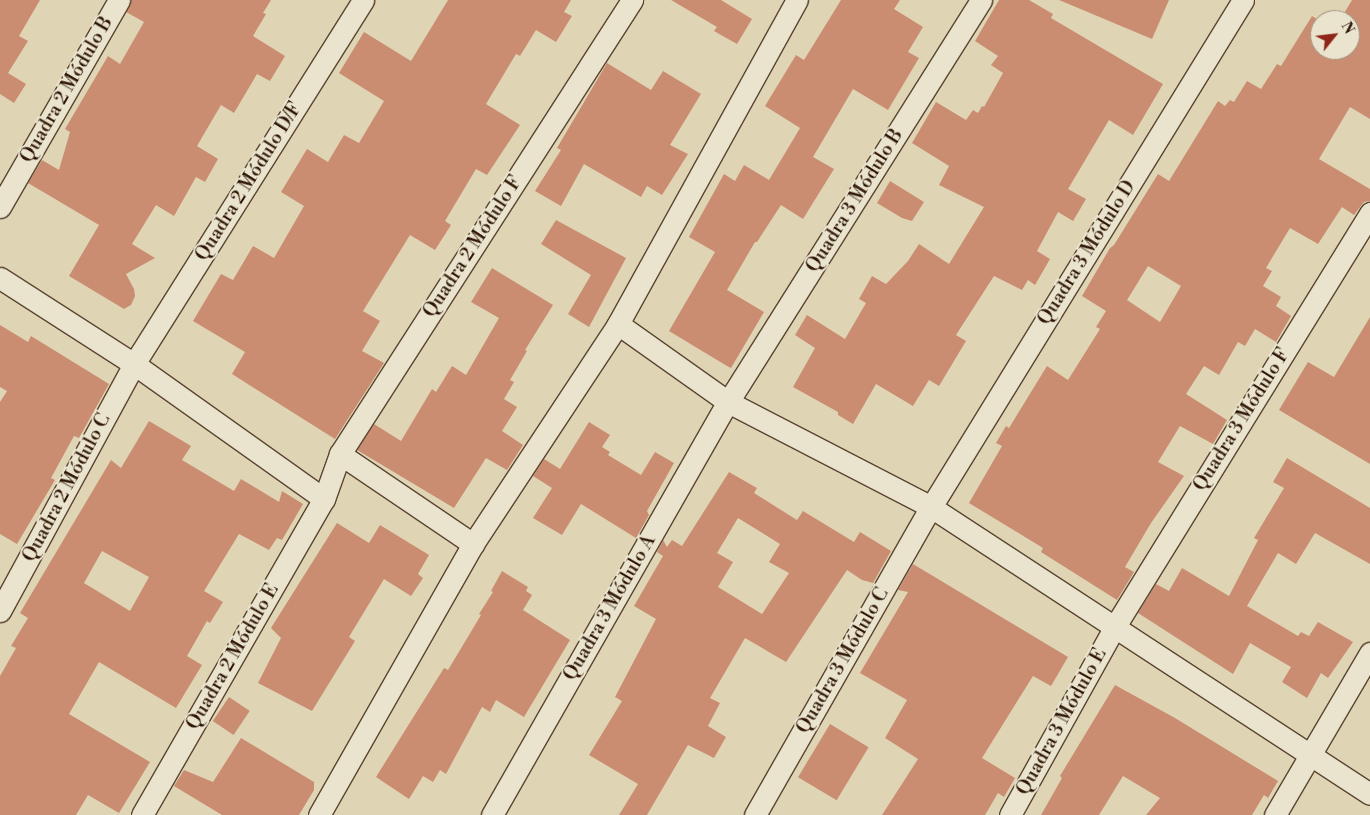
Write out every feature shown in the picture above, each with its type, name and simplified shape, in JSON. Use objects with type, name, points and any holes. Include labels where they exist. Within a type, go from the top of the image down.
[{"type":"street","name":"Quadra 2 Módulo B","points":[[0,207],[119,0]]},
{"type":"street","name":"Quadra 2 Módulo D/F","points":[[134,364],[363,0]]},
{"type":"street","name":"Quadra 2 Módulo F","points":[[324,499],[340,454],[632,0]]},
{"type":"street","points":[[319,815],[473,544],[618,324],[797,0]]},
{"type":"street","name":"Quadra 3 Módulo B","points":[[728,402],[981,0]]},
{"type":"street","name":"Quadra 3 Módulo D","points":[[931,507],[1243,0]]},
{"type":"street","name":"Quadra 3 Módulo F","points":[[1114,628],[1370,213]]},
{"type":"street","points":[[0,278],[134,364],[324,499]]},
{"type":"street","points":[[618,324],[728,402],[931,507],[1370,794]]},
{"type":"street","name":"Quadra 2 Módulo C","points":[[0,611],[134,364]]},
{"type":"street","name":"Quadra 3 Módulo A","points":[[492,815],[728,402]]},
{"type":"street","points":[[340,454],[473,544]]},
{"type":"street","name":"Quadra 2 Módulo E","points":[[142,815],[324,499]]},
{"type":"street","name":"Quadra 3 Módulo C","points":[[755,815],[931,507]]},
{"type":"street","name":"Quadra 3 Módulo E","points":[[1010,815],[1114,628]]},
{"type":"street","points":[[1275,815],[1370,653]]},
{"type":"building","points":[[0,0],[40,0],[19,36],[28,41],[8,73],[26,84],[14,103],[0,94]]},
{"type":"building","points":[[131,0],[271,0],[263,13],[266,14],[253,36],[285,56],[270,81],[257,74],[234,113],[221,105],[197,146],[218,159],[205,182],[196,177],[174,216],[156,205],[132,244],[155,258],[126,274],[134,289],[135,296],[131,305],[124,309],[69,276],[99,225],[28,183],[42,160],[59,170],[70,132],[65,129],[108,56],[120,64],[144,22],[126,12]]},
{"type":"building","points":[[448,0],[571,0],[564,12],[572,16],[556,42],[536,30],[520,56],[516,54],[486,104],[520,125],[487,175],[476,169],[445,221],[451,225],[435,250],[410,235],[363,311],[380,321],[362,351],[384,363],[335,439],[232,374],[245,352],[193,321],[221,274],[233,280],[253,246],[274,258],[304,206],[281,192],[307,149],[328,162],[344,135],[359,143],[384,101],[339,73],[364,32],[411,61]]},
{"type":"building","points":[[671,0],[721,0],[752,19],[737,44],[714,31],[717,27]]},
{"type":"building","points":[[841,0],[900,0],[894,9],[923,27],[908,52],[919,58],[888,110],[853,89],[813,157],[834,169],[803,219],[781,205],[757,242],[755,242],[727,290],[764,312],[731,368],[669,331],[715,252],[689,237],[724,174],[735,181],[744,165],[769,180],[800,128],[765,106],[796,55],[804,60]]},
{"type":"building","points":[[999,0],[1029,0],[1053,14],[1051,18],[1163,84],[1133,135],[1109,120],[1068,189],[1086,199],[1073,221],[1058,212],[1037,251],[1050,259],[1035,285],[1028,280],[1022,290],[994,276],[956,335],[966,341],[939,386],[929,380],[913,406],[876,384],[853,424],[838,415],[838,412],[793,387],[815,348],[795,335],[807,315],[845,339],[866,303],[859,299],[872,276],[886,284],[908,261],[919,244],[949,264],[984,207],[939,185],[949,166],[912,143],[936,102],[966,120],[973,110],[978,113],[982,106],[984,107],[1003,73],[991,65],[998,56],[975,41]]},
{"type":"building","points":[[1059,0],[1169,0],[1152,39]]},
{"type":"building","points":[[1352,0],[1370,0],[1370,119],[1350,107],[1319,159],[1370,189],[1370,201],[1364,202],[1354,215],[1342,207],[1318,244],[1290,228],[1266,268],[1272,271],[1263,286],[1281,297],[1276,306],[1291,316],[1276,342],[1255,329],[1245,346],[1238,342],[1219,375],[1204,366],[1186,394],[1227,420],[1213,444],[1180,426],[1158,462],[1184,476],[1151,523],[1125,567],[1134,572],[1117,600],[1041,552],[1043,548],[969,503],[1002,446],[996,443],[1006,426],[1009,428],[1047,366],[1068,380],[1100,329],[1096,327],[1106,311],[1082,296],[1110,248],[1114,245],[1158,174],[1169,181],[1218,101],[1225,106],[1230,100],[1234,102],[1247,81],[1261,89],[1277,64],[1281,66],[1310,19],[1310,60],[1360,60],[1360,10],[1346,10]],"holes":[[[1148,266],[1181,286],[1160,322],[1127,300]]]},
{"type":"building","points":[[607,63],[651,90],[663,71],[701,94],[670,145],[688,154],[662,195],[647,186],[641,197],[584,164],[561,206],[535,191],[561,150],[557,148]]},
{"type":"building","points":[[890,181],[924,202],[912,221],[902,218],[877,203]]},
{"type":"building","points":[[556,220],[626,258],[589,327],[568,314],[591,275],[541,244]]},
{"type":"building","points":[[492,268],[553,305],[525,350],[527,351],[510,380],[514,382],[504,399],[517,407],[502,431],[523,445],[507,470],[486,458],[454,508],[357,450],[374,424],[401,441],[432,389],[436,392],[452,366],[466,375],[499,318],[471,302]]},
{"type":"building","points":[[1370,317],[1370,464],[1279,410],[1308,362],[1334,377]]},
{"type":"building","points":[[0,325],[28,342],[31,336],[109,384],[79,438],[74,436],[51,478],[55,480],[17,544],[0,534],[0,402],[7,391],[0,387]]},
{"type":"building","points":[[149,421],[191,446],[182,460],[234,491],[241,479],[279,502],[282,491],[303,504],[282,540],[277,538],[269,550],[239,534],[204,591],[223,602],[210,623],[207,621],[187,656],[202,665],[176,708],[99,662],[69,714],[150,762],[119,813],[88,795],[76,815],[0,815],[0,676],[16,648],[11,646],[28,618],[20,613],[111,460],[121,468]],"holes":[[[102,551],[149,577],[130,611],[84,583]]]},
{"type":"building","points":[[589,422],[610,435],[602,447],[610,452],[608,455],[641,475],[655,452],[674,463],[647,511],[649,515],[636,538],[581,504],[562,535],[533,518],[552,488],[533,476],[544,459],[560,469]]},
{"type":"building","points":[[1287,458],[1370,508],[1370,564],[1315,533],[1296,564],[1278,553],[1247,606],[1298,636],[1301,632],[1309,636],[1318,622],[1353,642],[1328,678],[1321,673],[1307,698],[1282,682],[1291,667],[1250,643],[1233,674],[1138,613],[1156,584],[1169,591],[1182,568],[1229,596],[1258,540],[1254,538],[1284,488],[1273,482]]},
{"type":"building","points":[[729,472],[757,488],[754,493],[797,520],[803,511],[854,542],[860,532],[891,551],[873,583],[862,580],[847,570],[786,662],[745,638],[710,698],[720,703],[708,726],[726,737],[714,758],[688,745],[647,815],[619,815],[638,784],[589,755],[622,701],[615,697],[656,619],[634,606],[663,556],[657,552],[663,540],[667,547],[672,540],[682,546]],"holes":[[[738,518],[780,544],[769,562],[789,573],[762,614],[718,587],[733,562],[717,553]]]},
{"type":"building","points":[[337,523],[369,543],[380,525],[429,555],[418,574],[423,578],[411,596],[384,579],[349,637],[355,641],[312,711],[258,683],[281,638],[271,628]]},
{"type":"building","points":[[913,564],[1068,657],[1051,686],[1033,676],[982,758],[1015,778],[1004,797],[998,793],[985,815],[882,815],[918,759],[885,738],[907,700],[860,673],[908,592],[898,590]]},
{"type":"building","points":[[502,571],[528,587],[526,591],[532,595],[523,610],[570,640],[524,717],[496,700],[490,712],[482,707],[446,774],[440,770],[433,782],[423,776],[409,799],[376,777],[444,668],[448,670],[481,615],[479,614],[493,592],[491,591]]},
{"type":"building","points":[[1115,685],[1175,718],[1278,781],[1268,798],[1264,795],[1252,815],[1146,815],[1160,798],[1123,776],[1099,815],[1041,815],[1062,778],[1060,776]]},
{"type":"building","points":[[229,697],[250,711],[234,735],[213,721]]},
{"type":"building","points":[[830,724],[869,747],[837,800],[798,777]]},
{"type":"building","points":[[241,738],[314,782],[314,790],[299,815],[222,815],[174,786],[184,770],[213,782]]}]
